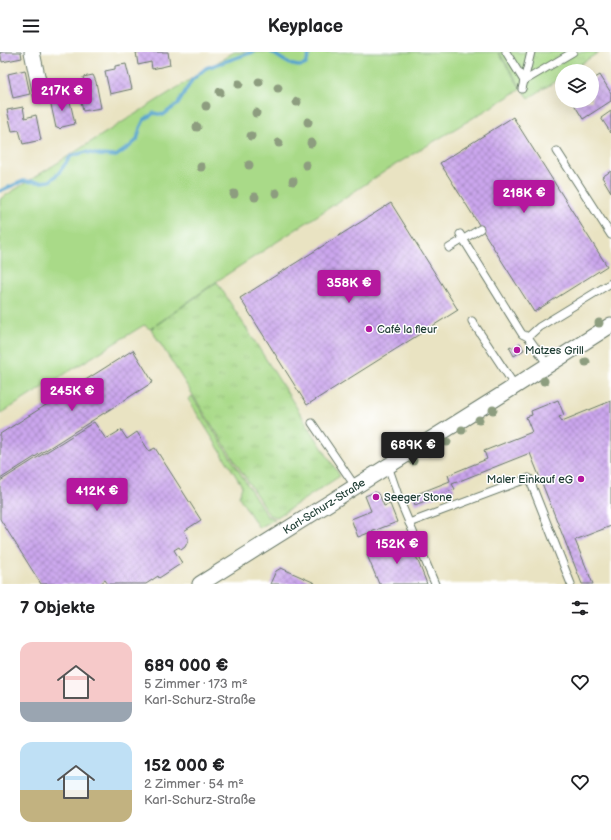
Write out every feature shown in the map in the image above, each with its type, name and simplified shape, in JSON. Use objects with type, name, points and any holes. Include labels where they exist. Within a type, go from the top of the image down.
[{"type":"street","points":[[32,52],[41,95]]},
{"type":"street","name":"Karl-Schurz-Straße","points":[[200,584],[611,325]]},
{"type":"lane","points":[[506,52],[524,82]]},
{"type":"lane","points":[[522,89],[531,52]]},
{"type":"lane","points":[[524,82],[573,52]]},
{"type":"lane","points":[[557,151],[611,235]]},
{"type":"lane","points":[[450,248],[462,236],[480,229]]},
{"type":"lane","points":[[462,236],[522,334],[528,337],[548,365]]},
{"type":"lane","points":[[528,337],[539,327],[611,283]]},
{"type":"lane","points":[[472,322],[515,386]]},
{"type":"lane","points":[[312,423],[355,486]]},
{"type":"lane","points":[[388,466],[400,501],[435,584]]},
{"type":"lane","points":[[409,523],[529,478],[572,584]]},
{"type":"green space","points":[[234,52],[498,52],[521,89],[390,168],[217,281],[150,329],[144,325],[0,414],[0,199]]},
{"type":"green space","points":[[499,52],[599,52],[581,64],[555,64],[555,81],[529,98]]},
{"type":"green space","points":[[217,282],[340,476],[277,517],[269,515],[151,329]]},
{"type":"green space","points":[[192,396],[267,516],[275,519],[259,528],[239,497],[242,486],[188,399]]},
{"type":"building","points":[[0,52],[21,52],[22,58],[2,62]]},
{"type":"building","points":[[136,52],[168,52],[170,65],[152,69],[151,62],[138,65]]},
{"type":"building","points":[[126,64],[132,89],[110,94],[105,71],[115,69],[115,66]]},
{"type":"building","points":[[25,70],[30,94],[13,98],[8,74]]},
{"type":"building","points":[[93,75],[96,82],[101,108],[83,111],[78,88],[85,87],[83,77]]},
{"type":"building","points":[[599,76],[611,93],[611,101],[583,119],[576,108],[599,108]]},
{"type":"building","points":[[69,97],[75,124],[62,127],[60,129],[58,127],[56,128],[50,100]]},
{"type":"building","points":[[23,107],[25,118],[36,115],[41,140],[23,144],[19,130],[12,131],[7,110]]},
{"type":"building","points":[[611,111],[611,133],[601,118]]},
{"type":"building","points":[[513,117],[607,266],[534,312],[440,163]]},
{"type":"building","points":[[611,171],[611,192],[602,177]]},
{"type":"building","points":[[391,203],[458,310],[307,405],[240,298]]},
{"type":"building","name":"Matzes Grill","points":[[520,343],[524,350],[514,356],[509,347],[511,346],[512,348]]},
{"type":"building","points":[[133,350],[153,382],[0,479],[0,434]]},
{"type":"building","name":"Maler Einkauf eG","points":[[558,400],[564,415],[559,417],[562,421],[611,401],[611,526],[575,540],[593,584],[582,584],[530,453],[452,484],[455,489],[415,505],[412,496],[450,481],[448,475],[487,459],[484,451],[532,432],[526,417],[532,415],[531,411]]},
{"type":"building","points":[[94,422],[106,439],[121,430],[127,439],[137,432],[149,451],[155,448],[201,520],[184,531],[188,538],[185,547],[181,550],[179,547],[174,550],[182,563],[159,578],[158,576],[146,584],[108,584],[105,580],[100,584],[41,584],[0,519],[0,481]]},
{"type":"building","points":[[375,492],[379,494],[384,506],[390,504],[397,522],[358,537],[351,519],[371,511],[365,496]]},
{"type":"building","points":[[409,538],[427,584],[379,584],[367,555]]},
{"type":"building","points":[[281,568],[315,583],[270,584],[276,571]]},
{"type":"waterway","points":[[0,191],[23,181],[50,181],[58,174],[71,156],[86,152],[99,155],[116,156],[137,140],[144,120],[154,113],[163,115],[178,104],[192,80],[206,68],[253,52]]},
{"type":"waterway","points":[[271,52],[288,63],[297,66],[306,64],[310,52]]},
{"type":"place","name":"Café la fleur","points":[[369,329]]},
{"type":"place","name":"Matzes Grill","points":[[517,350]]},
{"type":"place","name":"Maler Einkauf eG","points":[[581,479]]},
{"type":"place","name":"Seeger Stone","points":[[376,497]]}]
